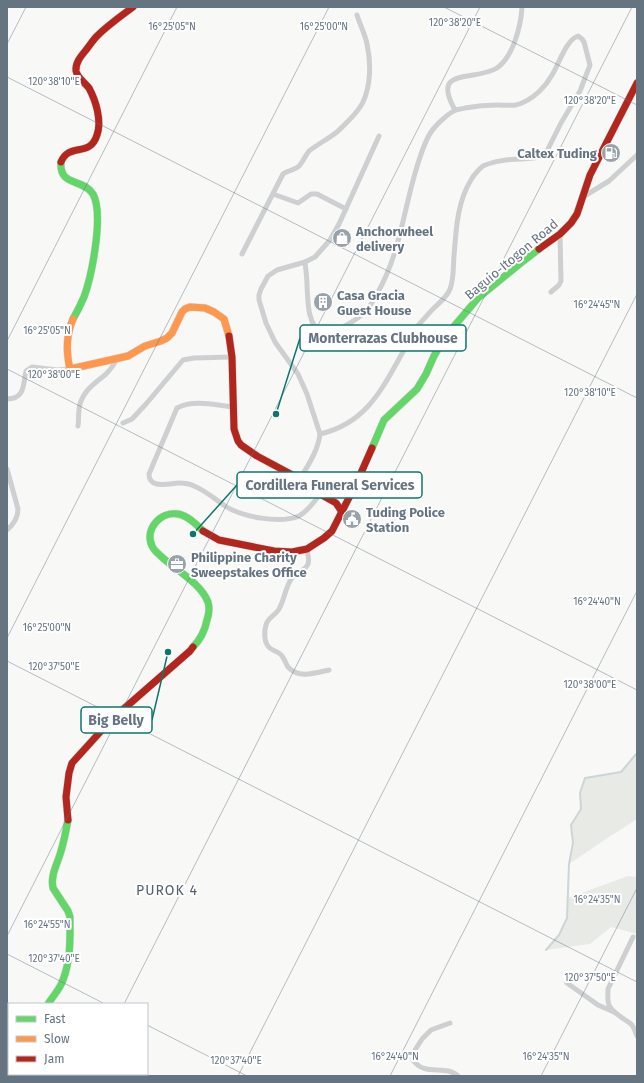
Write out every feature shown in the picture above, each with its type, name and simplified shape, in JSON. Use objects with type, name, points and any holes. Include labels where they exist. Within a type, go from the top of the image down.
[{"type":"main road","points":[[133,7],[97,36],[79,58],[76,66],[76,74],[89,89],[99,122],[99,130],[92,146],[66,152],[60,162],[62,175],[70,181],[89,189],[96,201],[97,206],[96,240],[92,264],[85,293],[71,323],[67,346],[70,369],[128,356],[145,346],[167,338],[174,329],[182,312],[190,307],[205,308],[214,312],[224,319],[228,331],[232,357],[234,429],[236,437],[241,445],[257,456],[300,479],[320,494],[336,503],[342,512]]},
{"type":"main road","name":"Baguio-Itogon Road","points":[[49,1003],[63,980],[69,960],[71,927],[70,917],[52,884],[54,872],[61,853],[68,819],[66,797],[69,773],[72,763],[111,720],[190,651],[198,642],[206,625],[209,606],[205,595],[198,587],[166,561],[152,546],[150,536],[152,528],[157,520],[165,515],[172,514],[181,516],[214,538],[281,552],[292,552],[306,549],[324,538],[332,530],[347,503],[384,420],[417,389],[445,337],[478,298],[522,262],[560,234],[571,223],[577,214],[590,175],[637,83]]},
{"type":"main road","points":[[336,503],[347,503]]},
{"type":"street","points":[[455,110],[450,101],[448,92],[450,82],[456,78],[484,73],[498,67],[508,56],[518,34],[522,7]]},
{"type":"street","points":[[242,254],[284,172],[296,169],[300,166],[309,152],[338,130],[357,111],[363,102],[368,86],[370,55],[357,15]]},
{"type":"street","points":[[305,262],[308,306],[310,318],[315,326],[322,332],[330,333],[357,319],[365,312],[381,286],[390,266],[398,244],[408,195],[421,154],[431,132],[455,110],[480,105],[514,106],[524,102],[546,84],[573,38],[578,36],[582,39],[590,65],[580,91],[561,123],[547,152],[544,155],[535,158],[514,159],[495,162],[483,166],[471,179],[463,196],[458,219],[450,289],[444,298],[416,328],[388,380],[362,414],[345,426],[331,432],[320,434]]},
{"type":"street","points":[[300,479],[315,451],[320,434],[309,399],[298,374],[275,342],[262,313],[259,300],[261,289],[268,276],[277,270],[305,262],[315,257],[330,240],[379,136]]},
{"type":"street","points":[[583,197],[610,181],[637,155]]},
{"type":"street","points":[[272,194],[298,203],[311,194],[317,194],[346,208]]},
{"type":"street","points":[[551,292],[559,285],[561,281],[560,234]]},
{"type":"street","points":[[123,423],[132,419],[183,360],[194,358],[232,357]]},
{"type":"street","points":[[78,426],[80,404],[84,396],[94,383],[111,369],[117,359]]},
{"type":"street","points":[[7,399],[16,398],[20,394],[24,387],[26,371],[32,367],[57,370],[70,369]]},
{"type":"street","points":[[233,407],[189,404],[177,408],[149,474],[151,481],[154,484],[163,485],[179,483],[195,486],[236,511],[262,519],[287,519],[298,516],[307,510],[320,494]]},
{"type":"street","points":[[7,469],[18,509],[18,515],[15,522],[7,530]]},
{"type":"street","points":[[306,549],[309,559],[308,564],[291,580],[278,611],[275,615],[268,619],[266,623],[266,639],[268,646],[282,655],[288,666],[298,674],[329,670]]},
{"type":"street","points":[[633,937],[608,989],[607,997],[609,1005],[634,1028],[637,1036]]},
{"type":"street","points":[[567,983],[598,1005],[615,1012]]},
{"type":"street","points":[[450,1023],[432,1030],[422,1039],[415,1050],[413,1060],[418,1066],[432,1070],[455,1072],[458,1076]]},
{"type":"shaded area","points":[[637,753],[637,819],[569,864],[573,843],[571,825],[581,809],[580,793],[585,778],[620,772]]},
{"type":"shaded area","points":[[628,876],[637,877],[637,934],[611,927],[590,944],[546,950],[559,935],[567,918],[568,898]]},
{"type":"waterway","points":[[546,950],[559,935],[567,918],[569,864],[573,843],[571,825],[581,809],[580,793],[585,778],[621,772],[637,753]]},
{"type":"traffic: fast","points":[[61,162],[61,170],[64,175],[68,179],[89,189],[93,194],[96,203],[97,215],[96,245],[90,274],[84,297],[73,319]]},
{"type":"traffic: fast","points":[[372,448],[384,420],[417,389],[445,337],[478,298],[539,249]]},
{"type":"traffic: fast","points":[[193,647],[200,638],[205,627],[209,611],[208,602],[205,595],[189,578],[154,550],[150,540],[150,533],[160,518],[172,514],[178,514],[188,518],[203,531]]},
{"type":"traffic: fast","points":[[49,1003],[62,983],[69,957],[70,917],[68,911],[53,888],[52,883],[53,874],[62,847],[68,820]]},
{"type":"traffic: slow","points":[[73,319],[67,344],[70,369],[128,356],[145,346],[167,338],[172,333],[182,312],[190,307],[205,308],[224,319],[229,336]]},
{"type":"traffic: jam","points":[[61,162],[69,153],[90,146],[94,142],[97,135],[99,124],[99,117],[94,99],[89,88],[79,78],[76,71],[77,62],[97,36],[133,7]]},
{"type":"traffic: jam","points":[[539,249],[560,234],[571,223],[577,214],[590,175],[637,83]]},
{"type":"traffic: jam","points":[[229,336],[232,357],[234,429],[238,441],[241,445],[257,456],[300,479],[320,494],[336,503],[342,512]]},
{"type":"traffic: jam","points":[[203,531],[219,540],[274,551],[292,552],[307,549],[332,531],[357,482],[372,448]]},
{"type":"traffic: jam","points":[[68,820],[66,797],[69,773],[72,763],[111,720],[193,647]]},
{"type":"place","name":"Caltex Tuding","points":[[611,153]]},
{"type":"place","name":"Anchorwheel delivery","points":[[342,238]]},
{"type":"place","name":"Casa Gracia Guest House","points":[[323,302]]},
{"type":"place","name":"Monterrazas Clubhouse","points":[[276,414]]},
{"type":"place","name":"Tuding Police Station","points":[[352,519]]},
{"type":"place","name":"Cordillera Funeral Services","points":[[193,534]]},
{"type":"place","name":"Philippine Charity Sweepstakes Office","points":[[177,564]]},
{"type":"place","name":"Big Belly","points":[[168,652]]},
{"type":"district","name":"PUROK 4","points":[[167,890]]}]
